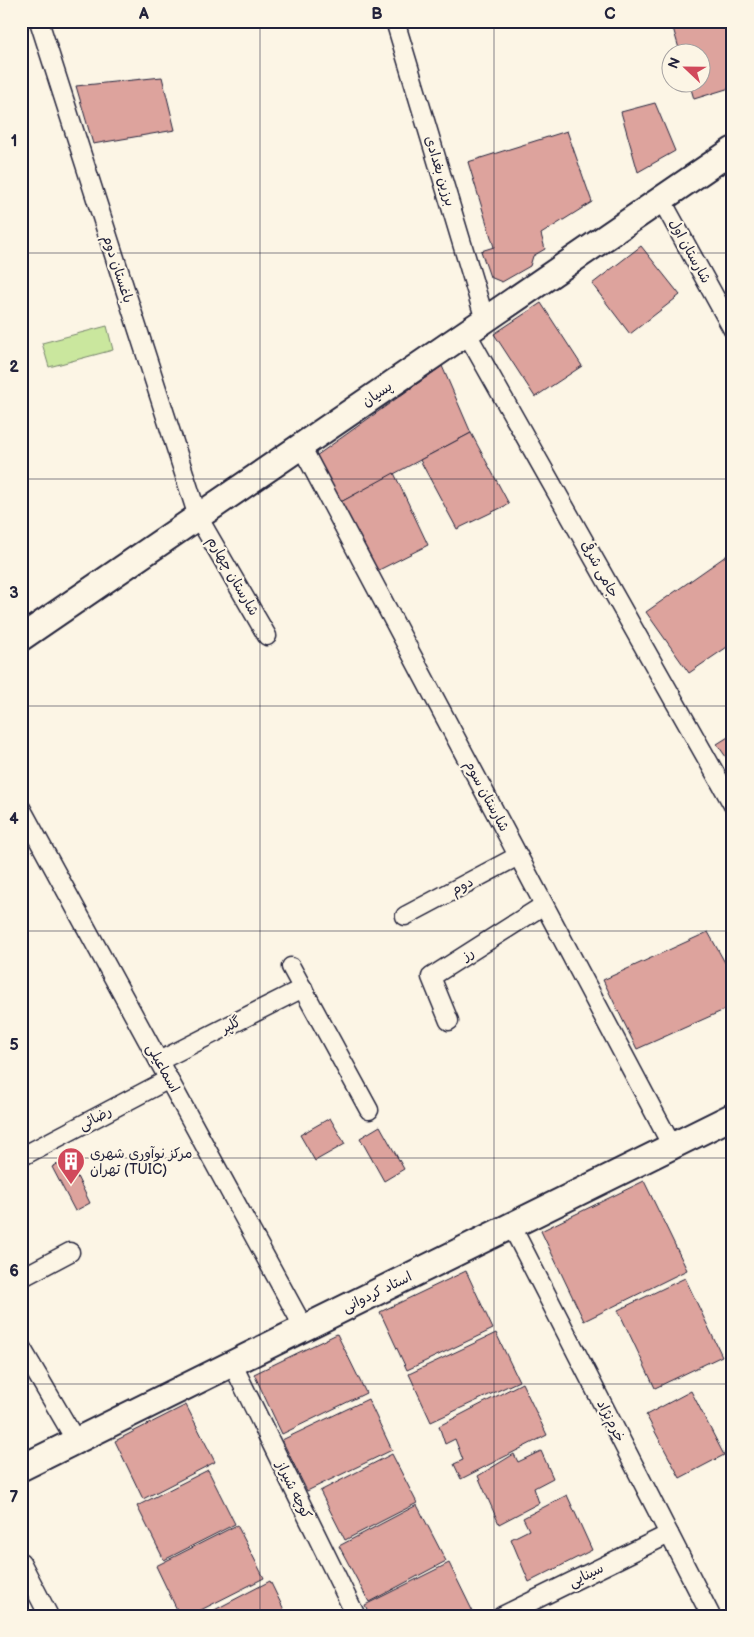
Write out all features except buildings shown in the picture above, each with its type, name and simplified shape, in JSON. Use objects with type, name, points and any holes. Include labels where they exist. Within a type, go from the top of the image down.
[{"type":"street","name":"باغستان دوم","points":[[39,21],[198,516]]},
{"type":"street","name":"برزین بغدادی","points":[[395,21],[476,326]]},
{"type":"street","name":"پسیان","points":[[23,631],[198,516],[733,150]]},
{"type":"street","name":"شارستان اول","points":[[661,199],[733,330]]},
{"type":"street","name":"جامی شرقی","points":[[476,326],[733,805]]},
{"type":"street","name":"شارستان سوم","points":[[301,446],[672,1146]]},
{"type":"street","name":"شارستان چهارم","points":[[198,516],[267,636]]},
{"type":"street","name":"اسماعیلی","points":[[21,808],[304,1328]]},
{"type":"street","name":"دوم","points":[[405,916],[518,856]]},
{"type":"street","name":"رز","points":[[449,1021],[431,977],[544,905]]},
{"type":"street","points":[[291,967],[369,1110]]},
{"type":"street","name":"گلپر","points":[[159,1061],[303,988]]},
{"type":"street","name":"رضائی","points":[[21,1157],[169,1079]]},
{"type":"street","name":"استاد کردوانی","points":[[21,1468],[733,1116]]},
{"type":"street","name":"خرم‌نژاد","points":[[511,1225],[711,1616]]},
{"type":"street","points":[[21,1278],[70,1252]]},
{"type":"street","points":[[21,1347],[76,1441]]},
{"type":"street","name":"کوچه شیراز","points":[[232,1363],[356,1616]]},
{"type":"street","name":"سینایی","points":[[502,1616],[669,1534]]},
{"type":"street","points":[[21,1562],[49,1616]]},
{"type":"green space","points":[[107,326],[113,350],[49,367],[42,343]]},
{"type":"place","name":"مرکز نوآوری شهری تهران (TUIC)","points":[[71,1185]]}]
